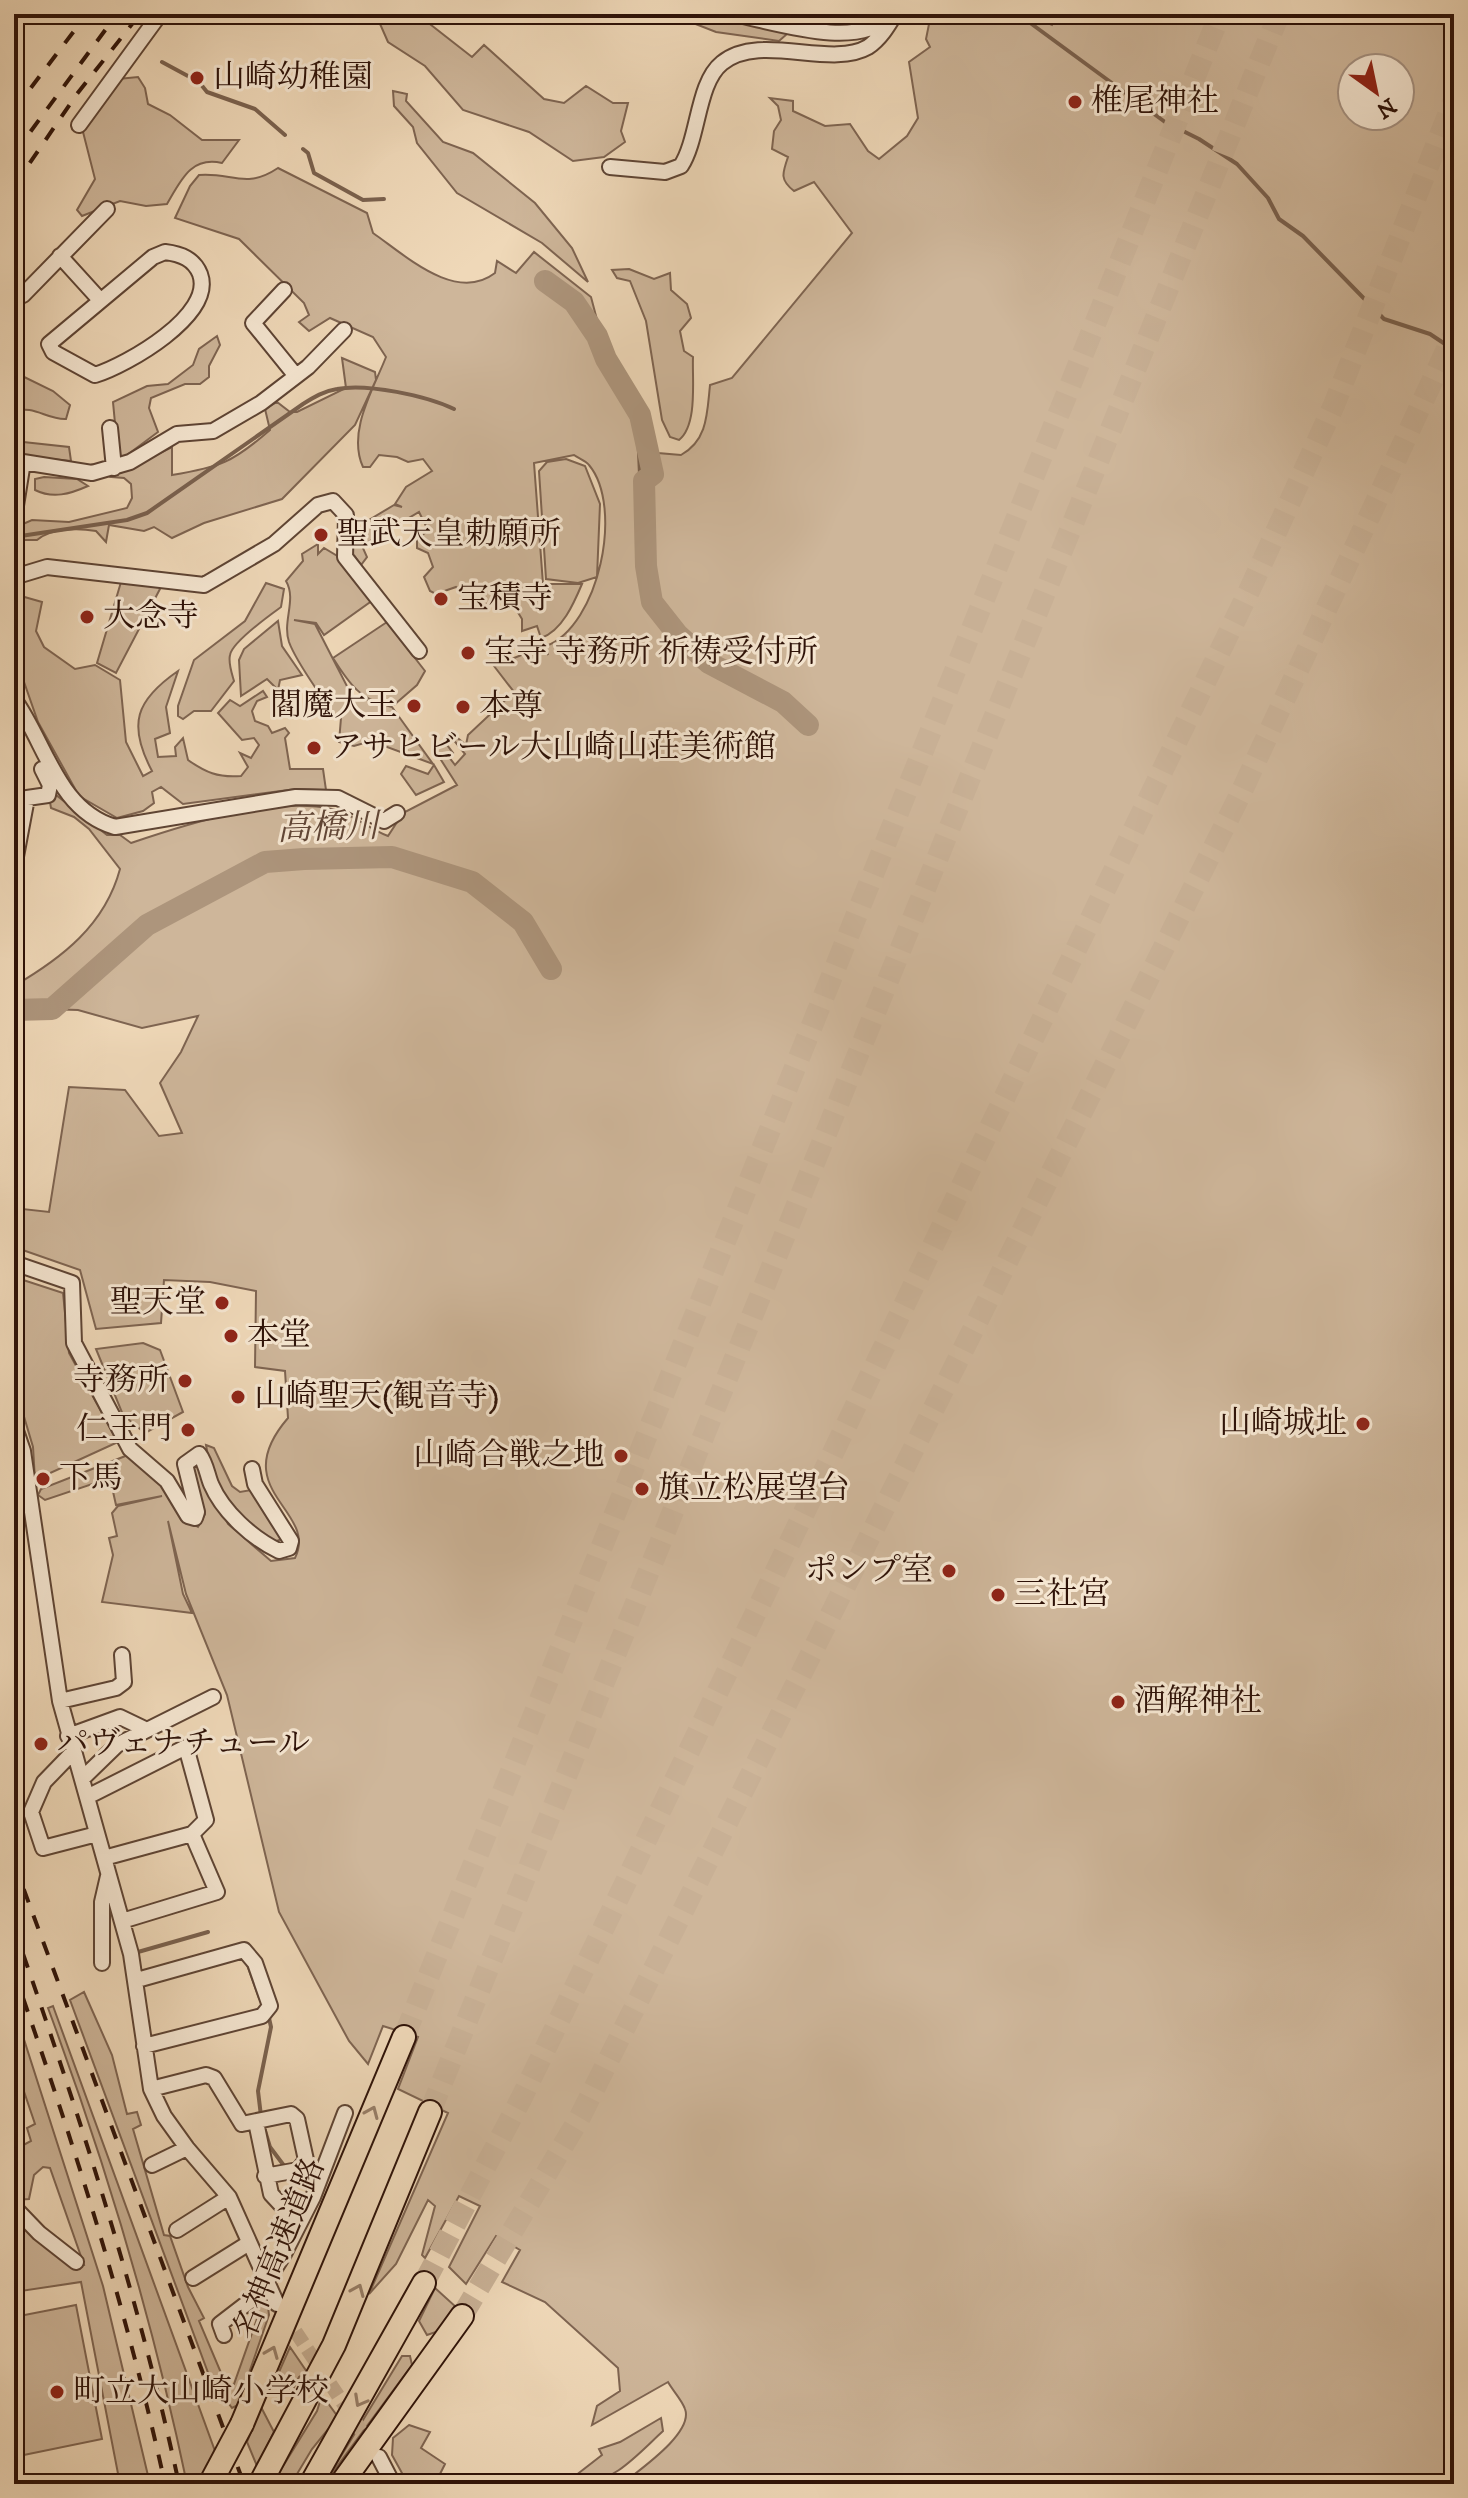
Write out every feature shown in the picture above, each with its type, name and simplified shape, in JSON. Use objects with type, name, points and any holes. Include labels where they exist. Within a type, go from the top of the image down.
[{"type":"highway","name":"名神高速道路","points":[[210,2484],[242,2424],[404,2037]]},
{"type":"highway","points":[[260,2484],[334,2345],[430,2112]]},
{"type":"highway","points":[[311,2484],[424,2283]]},
{"type":"highway","points":[[341,2484],[462,2316]]},
{"type":"street","points":[[79,125],[160,14]]},
{"type":"street","points":[[733,14],[846,34],[870,31],[894,14]]},
{"type":"street","points":[[610,167],[665,172],[681,166],[707,87],[719,64],[727,59],[759,51],[852,52],[865,49],[885,31],[894,14]]},
{"type":"street","points":[[14,298],[23,295],[107,209]]},
{"type":"street","points":[[165,252],[188,258],[202,279],[196,306],[145,352],[95,375],[53,352],[49,344],[100,300],[153,257],[165,252]]},
{"type":"street","points":[[60,256],[100,300]]},
{"type":"street","points":[[284,290],[253,323],[296,376]]},
{"type":"street","points":[[14,518],[23,462],[70,472],[92,473],[114,468],[177,434],[213,431],[261,403],[296,376],[344,330]]},
{"type":"street","points":[[110,428],[114,468]]},
{"type":"street","points":[[14,577],[47,567],[204,585],[276,544],[326,501],[338,504],[346,515],[345,557],[419,651]]},
{"type":"street","points":[[14,699],[32,724],[45,754],[71,798],[105,824],[115,827],[296,797],[338,798],[384,821],[397,813]]},
{"type":"street","points":[[14,867],[27,798],[48,795],[50,785],[41,768],[45,754]]},
{"type":"street","points":[[14,1263],[72,1283],[74,1343],[130,1449],[167,1481],[188,1516],[195,1518],[197,1512],[185,1464],[199,1454],[212,1486],[233,1516],[267,1545],[279,1551],[289,1548],[291,1541],[255,1484],[252,1469]]},
{"type":"street","points":[[14,1425],[23,1451],[60,1701],[137,1980],[151,2089],[187,2148],[229,2197],[277,2304]]},
{"type":"street","points":[[60,1701],[116,1688],[124,1682],[122,1655]]},
{"type":"street","points":[[82,1779],[117,1745],[213,1697]]},
{"type":"street","points":[[68,1736],[120,1717],[145,1729]]},
{"type":"street","points":[[87,1797],[186,1747],[206,1820],[192,1834],[104,1858]]},
{"type":"street","points":[[72,1753],[44,1782],[31,1812],[43,1848],[97,1834]]},
{"type":"street","points":[[122,1921],[217,1892],[192,1834]]},
{"type":"street","points":[[102,1963],[102,1902],[109,1874]]},
{"type":"street","points":[[137,1980],[244,1950],[255,1963],[270,2006],[262,2016],[144,2046]]},
{"type":"street","points":[[151,2089],[206,2075],[214,2078],[242,2124],[291,2114],[297,2119],[306,2160],[298,2170],[265,2176]]},
{"type":"street","points":[[224,2335],[220,2324],[259,2294],[313,2197],[345,2113]]},
{"type":"street","points":[[256,2122],[271,2194],[298,2223]]},
{"type":"street","points":[[152,2165],[187,2148]]},
{"type":"street","points":[[177,2230],[229,2197]]},
{"type":"street","points":[[14,2207],[39,2233],[76,2262]]},
{"type":"street","points":[[193,2278],[249,2243]]},
{"type":"street","points":[[379,2457],[388,2481]]},
{"type":"shaded area","points":[[370,14],[417,14],[472,57],[484,45],[544,99],[564,103],[586,86],[613,103],[628,103],[621,131],[625,142],[604,157],[573,161],[529,132],[463,110],[425,66],[388,42],[377,17]]},
{"type":"shaded area","points":[[670,14],[798,14],[804,19],[779,41],[716,32]]},
{"type":"shaded area","points":[[931,14],[1028,14],[1052,25],[1058,14],[1454,14],[1454,2484],[622,2484],[674,2440],[686,2419],[684,2406],[668,2382],[592,2425],[597,2406],[620,2391],[618,2368],[545,2302],[502,2282],[520,2250],[496,2236],[466,2284],[449,2267],[480,2206],[459,2196],[425,2258],[422,2255],[435,2206],[428,2200],[396,2264],[369,2294],[448,2113],[398,2089],[418,2037],[383,2026],[368,2064],[349,2041],[279,1912],[227,1695],[186,1594],[168,1521],[183,1594],[192,1613],[102,1602],[113,1555],[109,1538],[117,1536],[112,1513],[118,1506],[162,1496],[116,1505],[110,1478],[45,1500],[38,1495],[41,1489],[128,1455],[163,1484],[182,1518],[198,1527],[205,1514],[192,1462],[198,1459],[228,1524],[271,1561],[295,1558],[299,1541],[295,1526],[269,1482],[266,1464],[271,1443],[288,1418],[285,1371],[255,1367],[256,1291],[210,1282],[164,1280],[161,1323],[96,1329],[80,1270],[14,1247],[14,1208],[49,1212],[69,1087],[125,1090],[159,1136],[182,1133],[160,1083],[181,1052],[198,1016],[142,1028],[78,1010],[14,1008],[14,986],[49,964],[93,923],[113,889],[120,869],[89,829],[74,817],[51,808],[50,802],[56,795],[107,835],[120,835],[131,843],[230,814],[284,806],[339,811],[388,836],[403,813],[457,785],[434,749],[444,741],[453,753],[449,757],[455,765],[465,754],[452,738],[454,735],[466,745],[468,735],[514,692],[494,666],[544,646],[548,655],[546,646],[564,634],[580,615],[592,591],[605,535],[599,484],[588,464],[574,455],[534,463],[543,584],[582,584],[561,623],[541,638],[537,626],[522,631],[522,619],[508,596],[481,607],[456,587],[436,594],[430,591],[424,577],[433,567],[428,553],[417,548],[417,540],[428,530],[419,512],[362,546],[367,557],[361,565],[351,551],[369,520],[394,505],[402,507],[395,504],[406,487],[432,471],[423,459],[408,462],[379,455],[370,467],[363,467],[359,454],[360,426],[386,357],[373,337],[330,318],[309,331],[299,322],[309,315],[304,303],[239,239],[175,218],[190,186],[199,175],[247,179],[278,168],[367,213],[373,233],[416,264],[448,280],[464,283],[480,281],[495,273],[497,261],[516,273],[534,252],[591,297],[609,365],[638,405],[658,453],[681,455],[701,434],[707,415],[710,385],[732,378],[852,233],[814,182],[794,191],[784,180],[788,157],[772,149],[774,131],[781,120],[778,106],[770,98],[793,101],[793,111],[825,126],[850,124],[868,151],[879,159],[907,136],[918,118],[909,62],[930,47],[926,39]]},
{"type":"shaded area","points":[[138,77],[145,88],[148,104],[170,115],[202,140],[239,140],[222,163],[202,163],[188,172],[167,204],[146,206],[120,201],[82,216],[77,210],[95,179],[82,128],[118,79]]},
{"type":"shaded area","points":[[393,91],[407,94],[406,101],[443,142],[473,153],[535,203],[572,248],[588,282],[542,243],[457,193],[417,143],[413,127],[394,106]]},
{"type":"shaded area","points":[[629,269],[654,279],[670,273],[671,290],[687,304],[691,318],[680,331],[684,351],[693,357],[693,401],[689,424],[679,440],[670,437],[662,420],[646,321],[630,281],[617,278],[612,270]]},
{"type":"shaded area","points":[[217,336],[220,345],[209,366],[209,377],[200,384],[185,384],[151,398],[149,408],[158,432],[123,458],[118,455],[113,402],[147,386],[168,384],[193,365],[199,349]]},
{"type":"shaded area","points":[[342,358],[375,372],[376,380],[355,425],[282,499],[204,523],[172,538],[154,527],[144,531],[109,525],[106,542],[96,531],[81,529],[57,531],[37,540],[14,540],[14,528],[32,520],[69,522],[127,508],[132,498],[131,484],[124,478],[112,477],[172,447],[172,475],[214,466],[235,457],[270,430],[265,409],[277,402],[290,412],[297,412],[346,388]]},
{"type":"shaded area","points":[[14,372],[53,391],[70,405],[66,419],[27,410],[14,412]]},
{"type":"shaded area","points":[[14,441],[69,447],[71,461],[21,456],[14,464]]},
{"type":"shaded area","points":[[566,459],[585,466],[600,504],[597,577],[578,583],[546,579],[539,471],[547,462]]},
{"type":"shaded area","points":[[35,479],[77,479],[88,486],[68,493],[48,494],[35,490]]},
{"type":"shaded area","points":[[318,544],[318,554],[324,548],[339,557],[373,600],[324,635],[316,623],[294,620],[315,624],[352,696],[392,707],[433,764],[371,741],[354,746],[339,742],[341,718],[331,712],[303,668],[287,634],[290,596],[286,581],[303,561],[302,554]]},
{"type":"shaded area","points":[[121,582],[161,587],[116,673],[97,663]]},
{"type":"shaded area","points":[[266,583],[284,589],[281,607],[252,629],[232,650],[230,661],[234,681],[211,711],[194,711],[183,719],[178,716],[178,706],[194,660],[245,621]]},
{"type":"shaded area","points":[[14,594],[42,602],[36,631],[44,647],[75,669],[95,665],[120,680],[126,742],[143,776],[152,771],[140,740],[140,714],[153,692],[178,671],[166,707],[170,733],[155,739],[158,757],[176,756],[175,747],[183,738],[188,760],[194,764],[219,775],[241,776],[248,767],[240,753],[251,758],[259,745],[254,738],[242,740],[218,713],[230,700],[240,706],[263,691],[267,697],[257,701],[252,711],[255,721],[268,726],[272,733],[285,728],[289,733],[285,738],[290,769],[323,769],[326,790],[296,789],[183,804],[161,787],[152,792],[154,803],[143,811],[117,818],[79,796],[38,722],[24,682],[14,677]]},
{"type":"shaded area","points":[[278,621],[282,646],[302,675],[280,680],[278,690],[267,679],[241,696],[239,660],[244,649]]},
{"type":"shaded area","points":[[387,622],[425,671],[417,685],[394,705],[373,701],[357,690],[333,658]]},
{"type":"shaded area","points":[[434,765],[444,782],[416,795],[401,774],[406,766],[428,774]]},
{"type":"shaded area","points":[[14,1277],[63,1293],[69,1353],[118,1442],[35,1480],[33,1447],[14,1383]]},
{"type":"shaded area","points":[[143,1343],[160,1350],[183,1412],[145,1433],[123,1415],[96,1349]]},
{"type":"shaded area","points":[[206,1445],[214,1448],[232,1486],[240,1492],[251,1490],[282,1539],[274,1542],[261,1533],[229,1501],[214,1475]]},
{"type":"shaded area","points":[[84,1992],[112,2055],[127,2114],[137,2112],[141,2125],[133,2129],[164,2235],[170,2236],[188,2287],[204,2318],[199,2321],[227,2387],[234,2384],[258,2316],[255,2311],[261,2304],[268,2307],[269,2315],[238,2405],[232,2408],[210,2378],[70,2000]]},
{"type":"shaded area","points":[[53,2006],[227,2484],[187,2484],[143,2303],[109,2184],[48,2008]]},
{"type":"shaded area","points":[[20,2027],[103,2286],[150,2484],[120,2484],[81,2282],[21,2291],[14,2280],[14,2214],[75,2267],[84,2265],[50,2168],[43,2167],[34,2175],[29,2199],[14,2200],[17,2161],[14,2150],[31,2141],[27,2128],[35,2124],[15,2065],[19,2056],[14,2029]]},
{"type":"shaded area","points":[[435,2288],[456,2307],[436,2332],[427,2335],[419,2321]]},
{"type":"shaded area","name":"町立大山崎小学校","points":[[76,2305],[102,2439],[14,2457],[14,2317]]},
{"type":"shaded area","points":[[290,2347],[307,2372],[299,2377],[292,2391],[275,2381]]},
{"type":"shaded area","points":[[402,2356],[410,2356],[412,2365],[324,2484]]},
{"type":"shaded area","points":[[322,2395],[338,2417],[312,2449],[291,2484],[272,2484],[317,2411]]},
{"type":"shaded area","points":[[261,2407],[274,2432],[257,2466],[247,2442]]},
{"type":"shaded area","points":[[661,2418],[663,2431],[625,2465],[604,2479],[580,2484],[575,2476],[602,2455],[599,2449],[620,2442]]},
{"type":"shaded area","points":[[409,2425],[430,2432],[421,2448],[445,2464],[435,2484],[408,2484],[392,2455],[393,2438]]},
{"type":"waterway","points":[[57,14],[65,20]]},
{"type":"waterway","points":[[1018,14],[1165,122],[1199,139],[1237,164],[1268,198],[1279,219],[1303,236],[1384,319],[1430,334],[1454,350]]},
{"type":"waterway","points":[[162,62],[199,82],[207,92],[255,109],[285,135]]},
{"type":"waterway","points":[[303,149],[308,153],[314,173],[363,200],[384,199]]},
{"type":"waterway","points":[[545,281],[574,302],[597,336],[606,359],[640,415],[653,474],[644,481],[646,566],[652,602],[678,635],[709,663],[783,702],[808,725]]},
{"type":"waterway","points":[[14,537],[127,520],[147,513],[303,404],[328,391],[380,389],[413,395],[454,409]]},
{"type":"waterway","points":[[637,407],[640,475],[644,481]]},
{"type":"waterway","name":"高橋川","points":[[14,1010],[52,1009],[147,925],[265,862],[304,859],[392,857],[472,882],[523,922],[551,969]]},
{"type":"waterway","points":[[138,1952],[208,1932]]},
{"type":"waterway","points":[[247,1962],[260,1998]]},
{"type":"waterway","points":[[261,2116],[258,2091],[271,2027],[269,2018]]},
{"type":"waterway","points":[[263,2124],[270,2147],[285,2167]]},
{"type":"tunnel","points":[[404,2037],[1220,14]]},
{"type":"tunnel","points":[[430,2112],[1279,14]]},
{"type":"tunnel","points":[[424,2283],[521,2099],[1250,589],[1334,405],[1454,100]]},
{"type":"tunnel","points":[[462,2316],[580,2117],[1239,797],[1454,334]]},
{"type":"tunnel","points":[[284,2314],[374,2450]]},
{"type":"railway","points":[[14,110],[87,14]]},
{"type":"railway","points":[[14,154],[117,14]]},
{"type":"railway","points":[[14,186],[77,94],[140,14]]},
{"type":"railway","points":[[14,1863],[244,2484]]},
{"type":"railway","points":[[14,1928],[61,2065],[126,2273],[179,2484]]},
{"type":"railway","points":[[14,1972],[97,2226],[134,2354],[165,2484]]},
{"type":"place","name":"山崎幼稚園","points":[[197,78]]},
{"type":"place","name":"椎尾神社","points":[[1075,102]]},
{"type":"place","name":"聖武天皇勅願所","points":[[321,535]]},
{"type":"place","name":"宝積寺","points":[[441,599]]},
{"type":"place","name":"大念寺","points":[[87,617]]},
{"type":"place","name":"宝寺 寺務所 祈祷受付所","points":[[468,653]]},
{"type":"place","name":"閻魔大王","points":[[414,706]]},
{"type":"place","name":"本尊","points":[[463,707]]},
{"type":"place","name":"アサヒビール大山崎山荘美術館","points":[[314,748]]},
{"type":"place","name":"聖天堂","points":[[222,1303]]},
{"type":"place","name":"本堂","points":[[231,1336]]},
{"type":"place","name":"寺務所","points":[[185,1381]]},
{"type":"place","name":"山崎聖天(観音寺)","points":[[238,1397]]},
{"type":"place","name":"山崎城址","points":[[1363,1424]]},
{"type":"place","name":"仁王門","points":[[188,1430]]},
{"type":"place","name":"山崎合戦之地","points":[[621,1456]]},
{"type":"place","name":"下馬","points":[[43,1479]]},
{"type":"place","name":"旗立松展望台","points":[[642,1489]]},
{"type":"place","name":"ポンプ室","points":[[949,1571]]},
{"type":"place","name":"三社宮","points":[[998,1595]]},
{"type":"place","name":"酒解神社","points":[[1118,1702]]},
{"type":"place","name":"パヴェナチュール","points":[[41,1744]]},
{"type":"place","name":"町立大山崎小学校","points":[[57,2392]]}]
